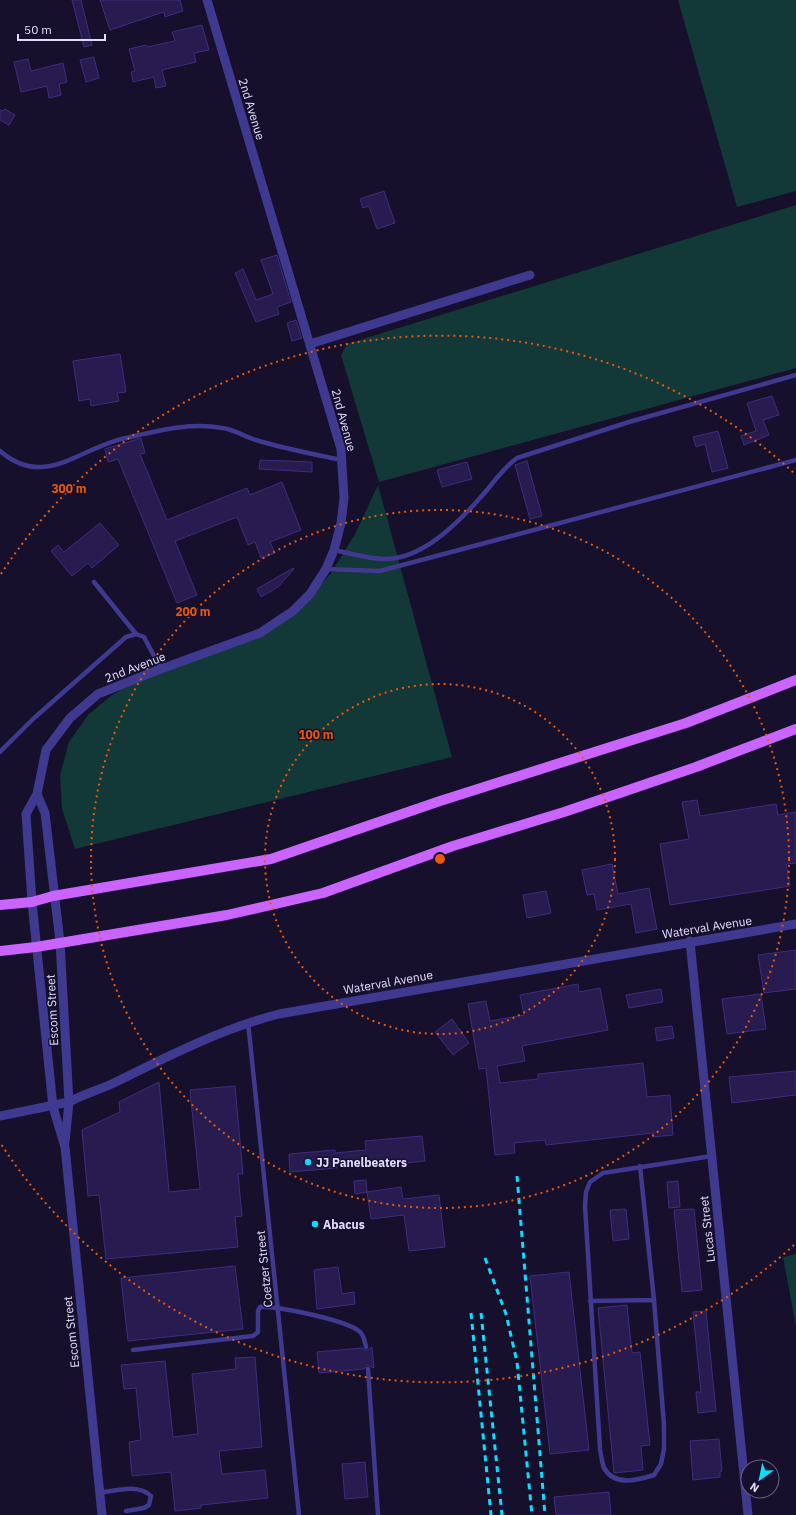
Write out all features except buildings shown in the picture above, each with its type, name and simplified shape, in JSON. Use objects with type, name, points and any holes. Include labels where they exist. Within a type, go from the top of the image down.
[{"type":"main road","points":[[0,905],[32,902],[53,896],[271,859],[440,801],[686,723],[796,680]]},
{"type":"main road","points":[[0,951],[36,947],[227,914],[323,893],[453,846],[564,812],[696,767],[796,729]]},
{"type":"street","name":"2nd Avenue","points":[[32,902],[26,814],[37,794],[46,750],[70,718],[98,694],[260,633],[293,611],[310,594],[326,569],[334,550],[341,523],[344,498],[341,449],[207,0]]},
{"type":"street","points":[[310,344],[530,275]]},
{"type":"street","points":[[37,794],[45,813],[53,896]]},
{"type":"street","name":"Escom Street","points":[[53,896],[60,942],[69,1102],[65,1147],[102,1515]]},
{"type":"street","name":"Escom Street","points":[[32,902],[53,1106],[65,1147]]},
{"type":"street","name":"Waterval Avenue","points":[[0,1116],[69,1102],[78,1097],[101,1089],[196,1042],[248,1022],[280,1014],[690,941],[796,924]]},
{"type":"street","name":"Lucas Street","points":[[690,941],[748,1515]]},
{"type":"lane","points":[[334,550],[382,559],[401,557],[441,536],[474,505],[506,466],[517,458],[629,422],[796,375]]},
{"type":"lane","points":[[0,452],[8,459],[37,469],[58,466],[111,440],[183,426],[223,428],[255,440],[292,450],[342,460]]},
{"type":"lane","points":[[326,569],[380,571],[796,460]]},
{"type":"lane","points":[[94,582],[136,634],[144,637],[162,669]]},
{"type":"lane","points":[[0,752],[33,719],[116,644],[126,637],[136,634]]},
{"type":"lane","name":"Coetzer Street","points":[[248,1022],[279,1310],[299,1515]]},
{"type":"lane","points":[[640,1166],[654,1300],[664,1426],[664,1449],[661,1464],[654,1475],[637,1480],[622,1480],[611,1476],[604,1467],[600,1449],[590,1301],[585,1206],[586,1192],[590,1182],[603,1173],[640,1166],[712,1156]]},
{"type":"lane","points":[[590,1301],[654,1300]]},
{"type":"lane","points":[[133,1350],[253,1336],[258,1332],[258,1311],[260,1307],[268,1306],[279,1310],[294,1310],[351,1326],[362,1333],[366,1347]]},
{"type":"lane","points":[[368,1370],[378,1515]]},
{"type":"lane","points":[[99,1494],[133,1489],[141,1490],[151,1496],[149,1505],[144,1508],[126,1511]]},
{"type":"green space","points":[[678,0],[796,0],[796,191],[737,207]]},
{"type":"green space","points":[[796,205],[796,368],[379,482],[341,355],[347,344]]},
{"type":"green space","points":[[378,485],[452,757],[75,849],[62,809],[60,775],[69,742],[88,715],[112,695],[137,681],[277,624],[305,604],[331,573],[355,534]]},
{"type":"green space","points":[[796,1254],[796,1327],[783,1257]]},
{"type":"railway","points":[[517,1176],[545,1515]]},
{"type":"railway","points":[[485,1258],[506,1314],[517,1362],[532,1515]]},
{"type":"railway","points":[[471,1313],[491,1515]]},
{"type":"railway","points":[[481,1313],[502,1515]]},
{"type":"place","name":"JJ Panelbeaters","points":[[308,1162]]},
{"type":"place","name":"Abacus","points":[[315,1224]]}]
